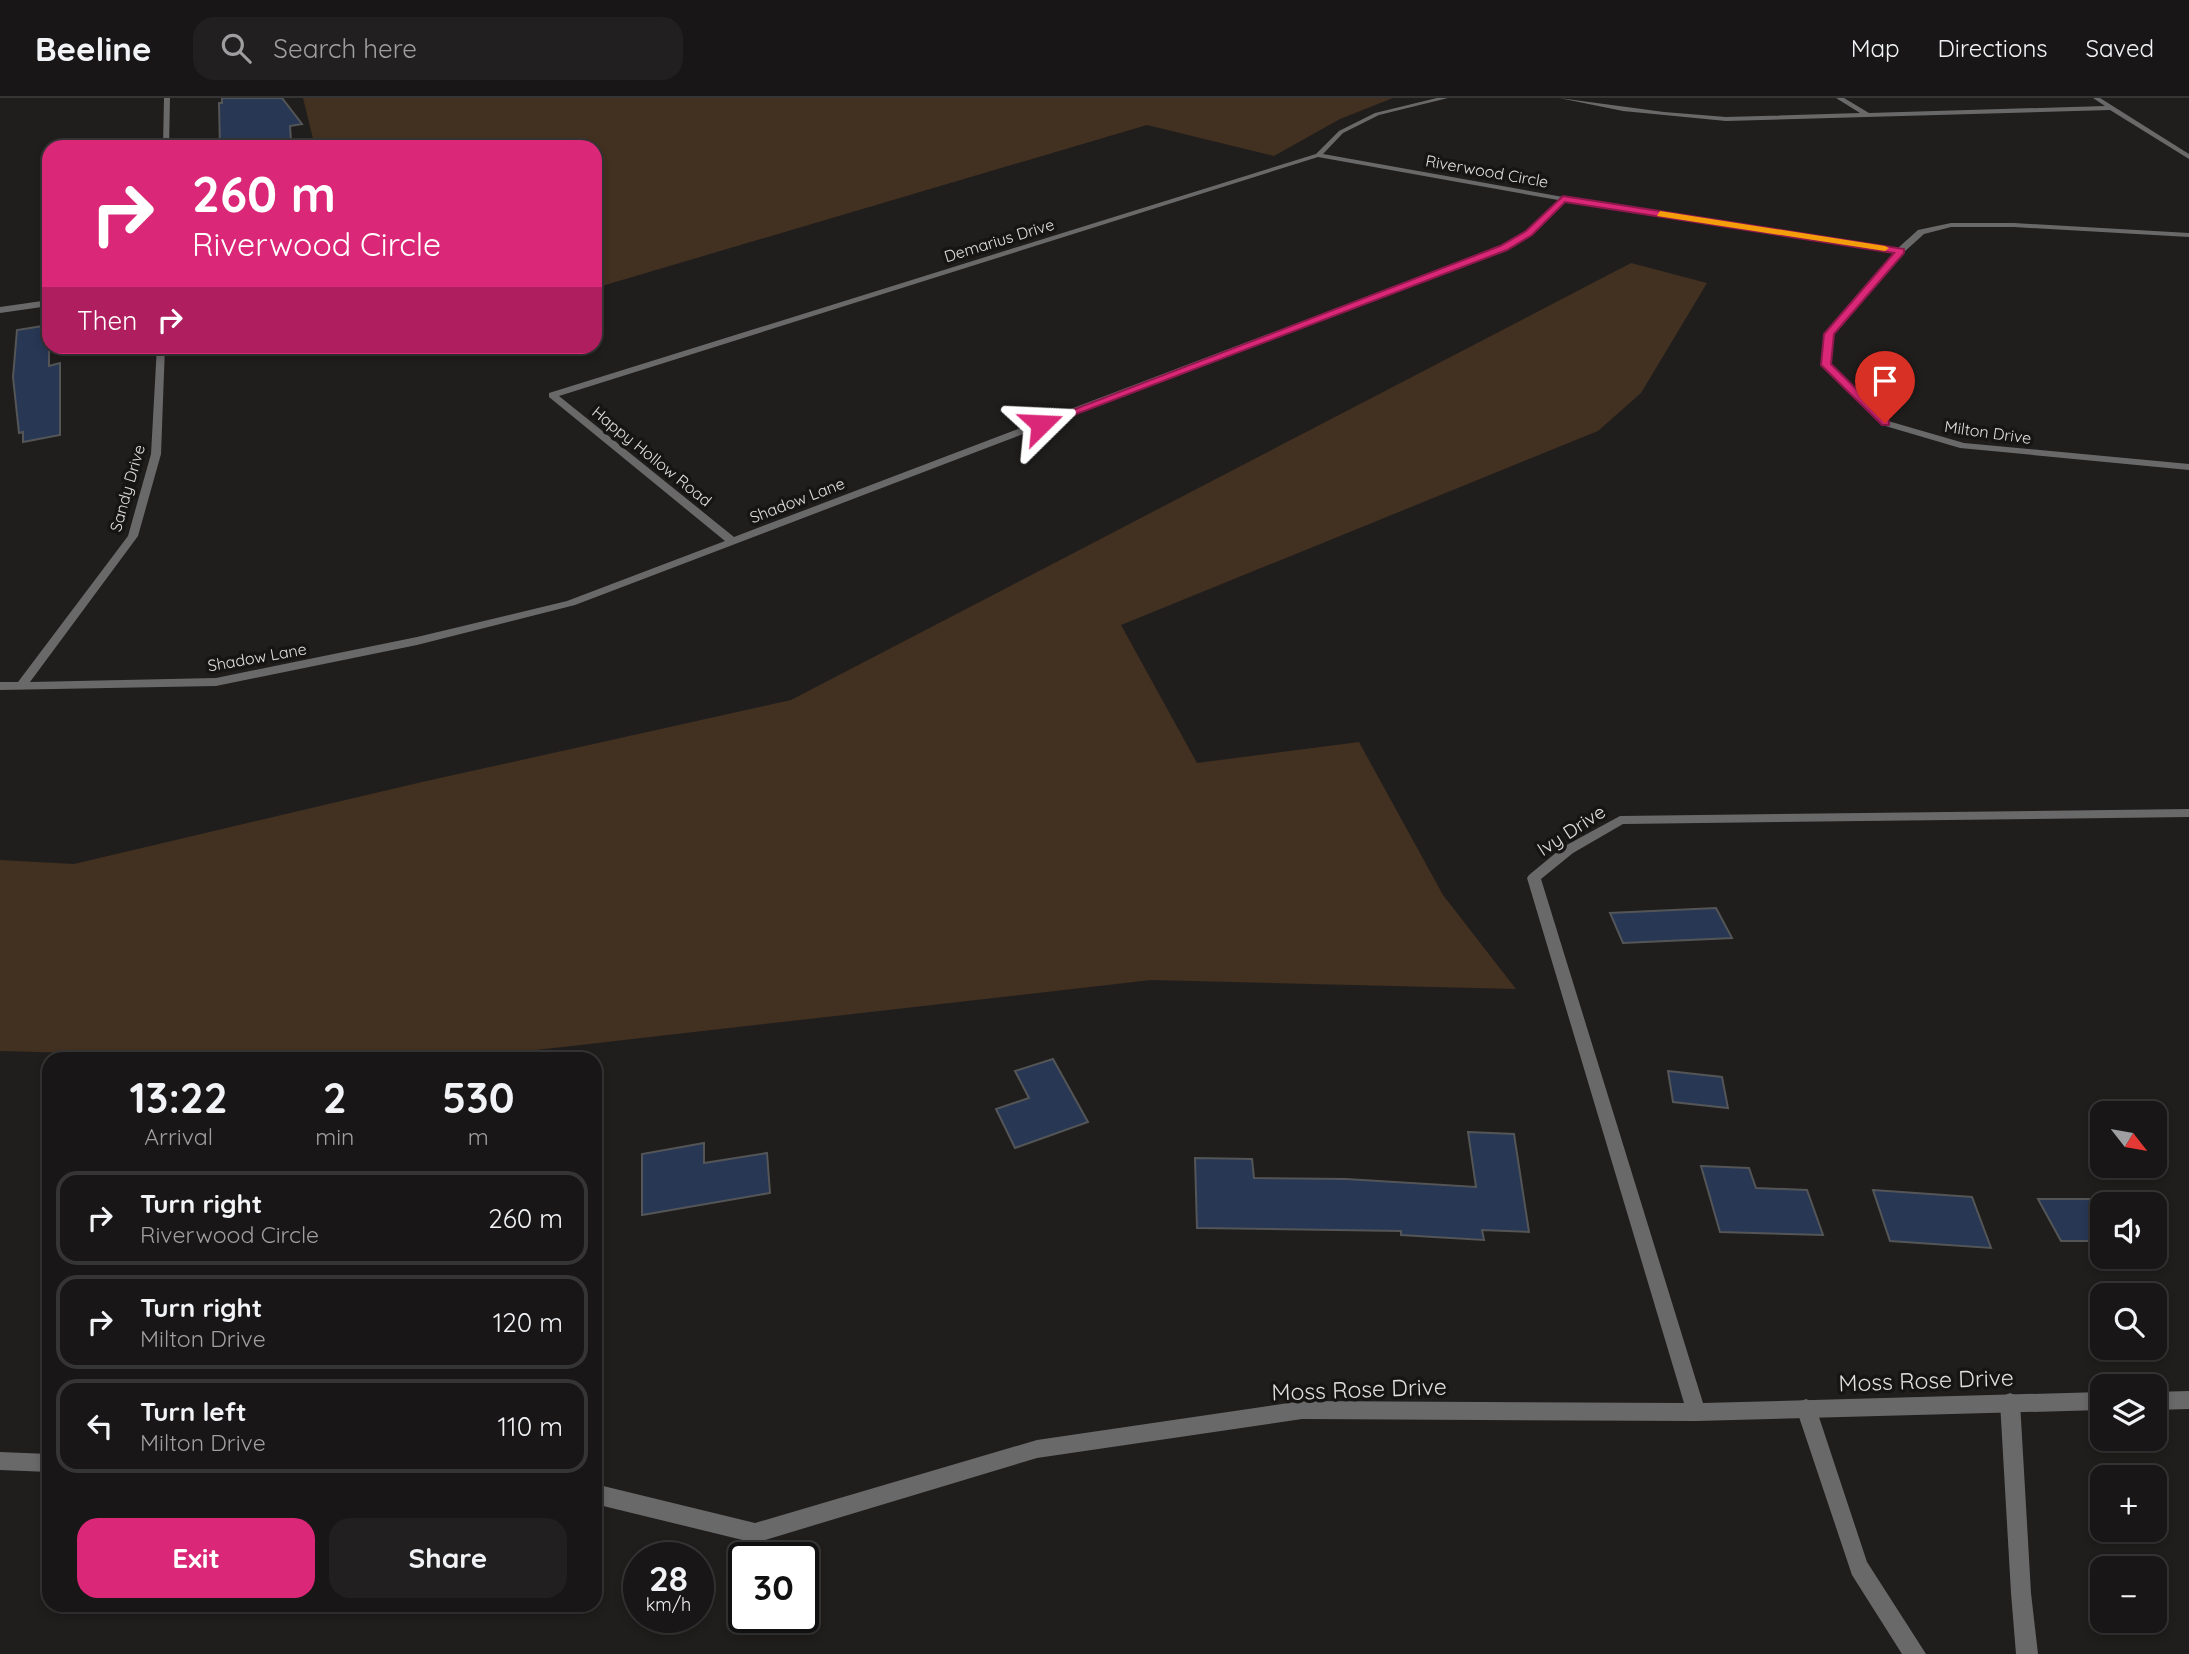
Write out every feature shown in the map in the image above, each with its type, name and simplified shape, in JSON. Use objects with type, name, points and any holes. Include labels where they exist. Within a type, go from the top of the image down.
[{"type":"street","points":[[166,140],[167,98]]},
{"type":"street","name":"Demarius Drive","points":[[552,395],[1318,155],[1341,132],[1377,114],[1444,98]]},
{"type":"street","points":[[1562,98],[1612,109],[1726,119],[2113,108]]},
{"type":"street","points":[[1839,98],[1868,115]]},
{"type":"street","points":[[2096,98],[2189,158]]},
{"type":"street","name":"Riverwood Circle","points":[[1318,155],[1563,199],[1900,251]]},
{"type":"street","name":"Shadow Lane","points":[[0,686],[216,682],[417,641],[571,603],[1503,248],[1529,233],[1563,199]]},
{"type":"street","name":"Milton Drive","points":[[2189,234],[2014,225],[1951,225],[1921,232],[1900,251],[1829,334],[1826,365],[1885,423],[1963,446],[2189,467]]},
{"type":"street","points":[[0,310],[42,304]]},
{"type":"street","name":"Sandy Drive","points":[[22,686],[133,536],[156,454],[161,354]]},
{"type":"street","name":"Happy Hollow Road","points":[[552,395],[733,542]]},
{"type":"street","name":"Ivy Drive","points":[[1696,1412],[1534,878],[1568,850],[1620,820],[2189,813]]},
{"type":"street","points":[[2167,1401],[2189,1400]]},
{"type":"street","name":"Moss Rose Drive","points":[[602,1496],[755,1533],[1037,1449],[1302,1410],[1696,1412],[2090,1401]]},
{"type":"street","points":[[2010,1402],[2027,1654]]},
{"type":"street","points":[[1807,1408],[1859,1568],[1915,1654]]},
{"type":"street","points":[[0,1461],[42,1463]]},
{"type":"shaded area","points":[[303,98],[1393,98],[1340,119],[1274,156],[1147,125],[602,286],[602,140],[313,140]]},
{"type":"shaded area","points":[[1631,263],[1707,283],[1641,393],[1598,431],[1121,625],[1197,763],[1359,742],[1443,895],[1516,989],[1151,980],[519,1052],[0,1051],[0,860],[74,864],[422,782],[791,700]]},
{"type":"building","points":[[222,98],[282,98],[302,124],[290,126],[291,140],[220,140],[219,103],[222,103]]},
{"type":"building","points":[[42,326],[42,354],[49,354],[49,366],[60,363],[60,435],[23,442],[23,432],[19,433],[13,377],[17,330]]},
{"type":"building","points":[[1716,908],[1732,938],[1623,943],[1610,913]]},
{"type":"building","points":[[1053,1059],[1088,1122],[1015,1148],[996,1109],[1029,1098],[1015,1071]]},
{"type":"building","points":[[1668,1071],[1722,1077],[1728,1108],[1673,1102]]},
{"type":"building","points":[[1468,1132],[1514,1134],[1529,1232],[1482,1230],[1484,1240],[1401,1235],[1401,1231],[1197,1228],[1195,1158],[1252,1159],[1254,1178],[1346,1179],[1476,1187]]},
{"type":"building","points":[[704,1143],[704,1163],[767,1153],[770,1193],[642,1215],[642,1154]]},
{"type":"building","points":[[1701,1166],[1749,1168],[1756,1188],[1807,1190],[1823,1235],[1720,1232]]},
{"type":"building","points":[[1873,1190],[1972,1197],[1991,1248],[1890,1241]]},
{"type":"building","points":[[2038,1199],[2090,1199],[2090,1241],[2061,1241]]},
{"type":"slow traffic","points":[[1660,214],[1885,248]]},
{"type":"route","points":[[1041,424],[1503,248],[1529,233],[1563,199],[1900,251],[1829,334],[1826,365],[1885,423]]}]
